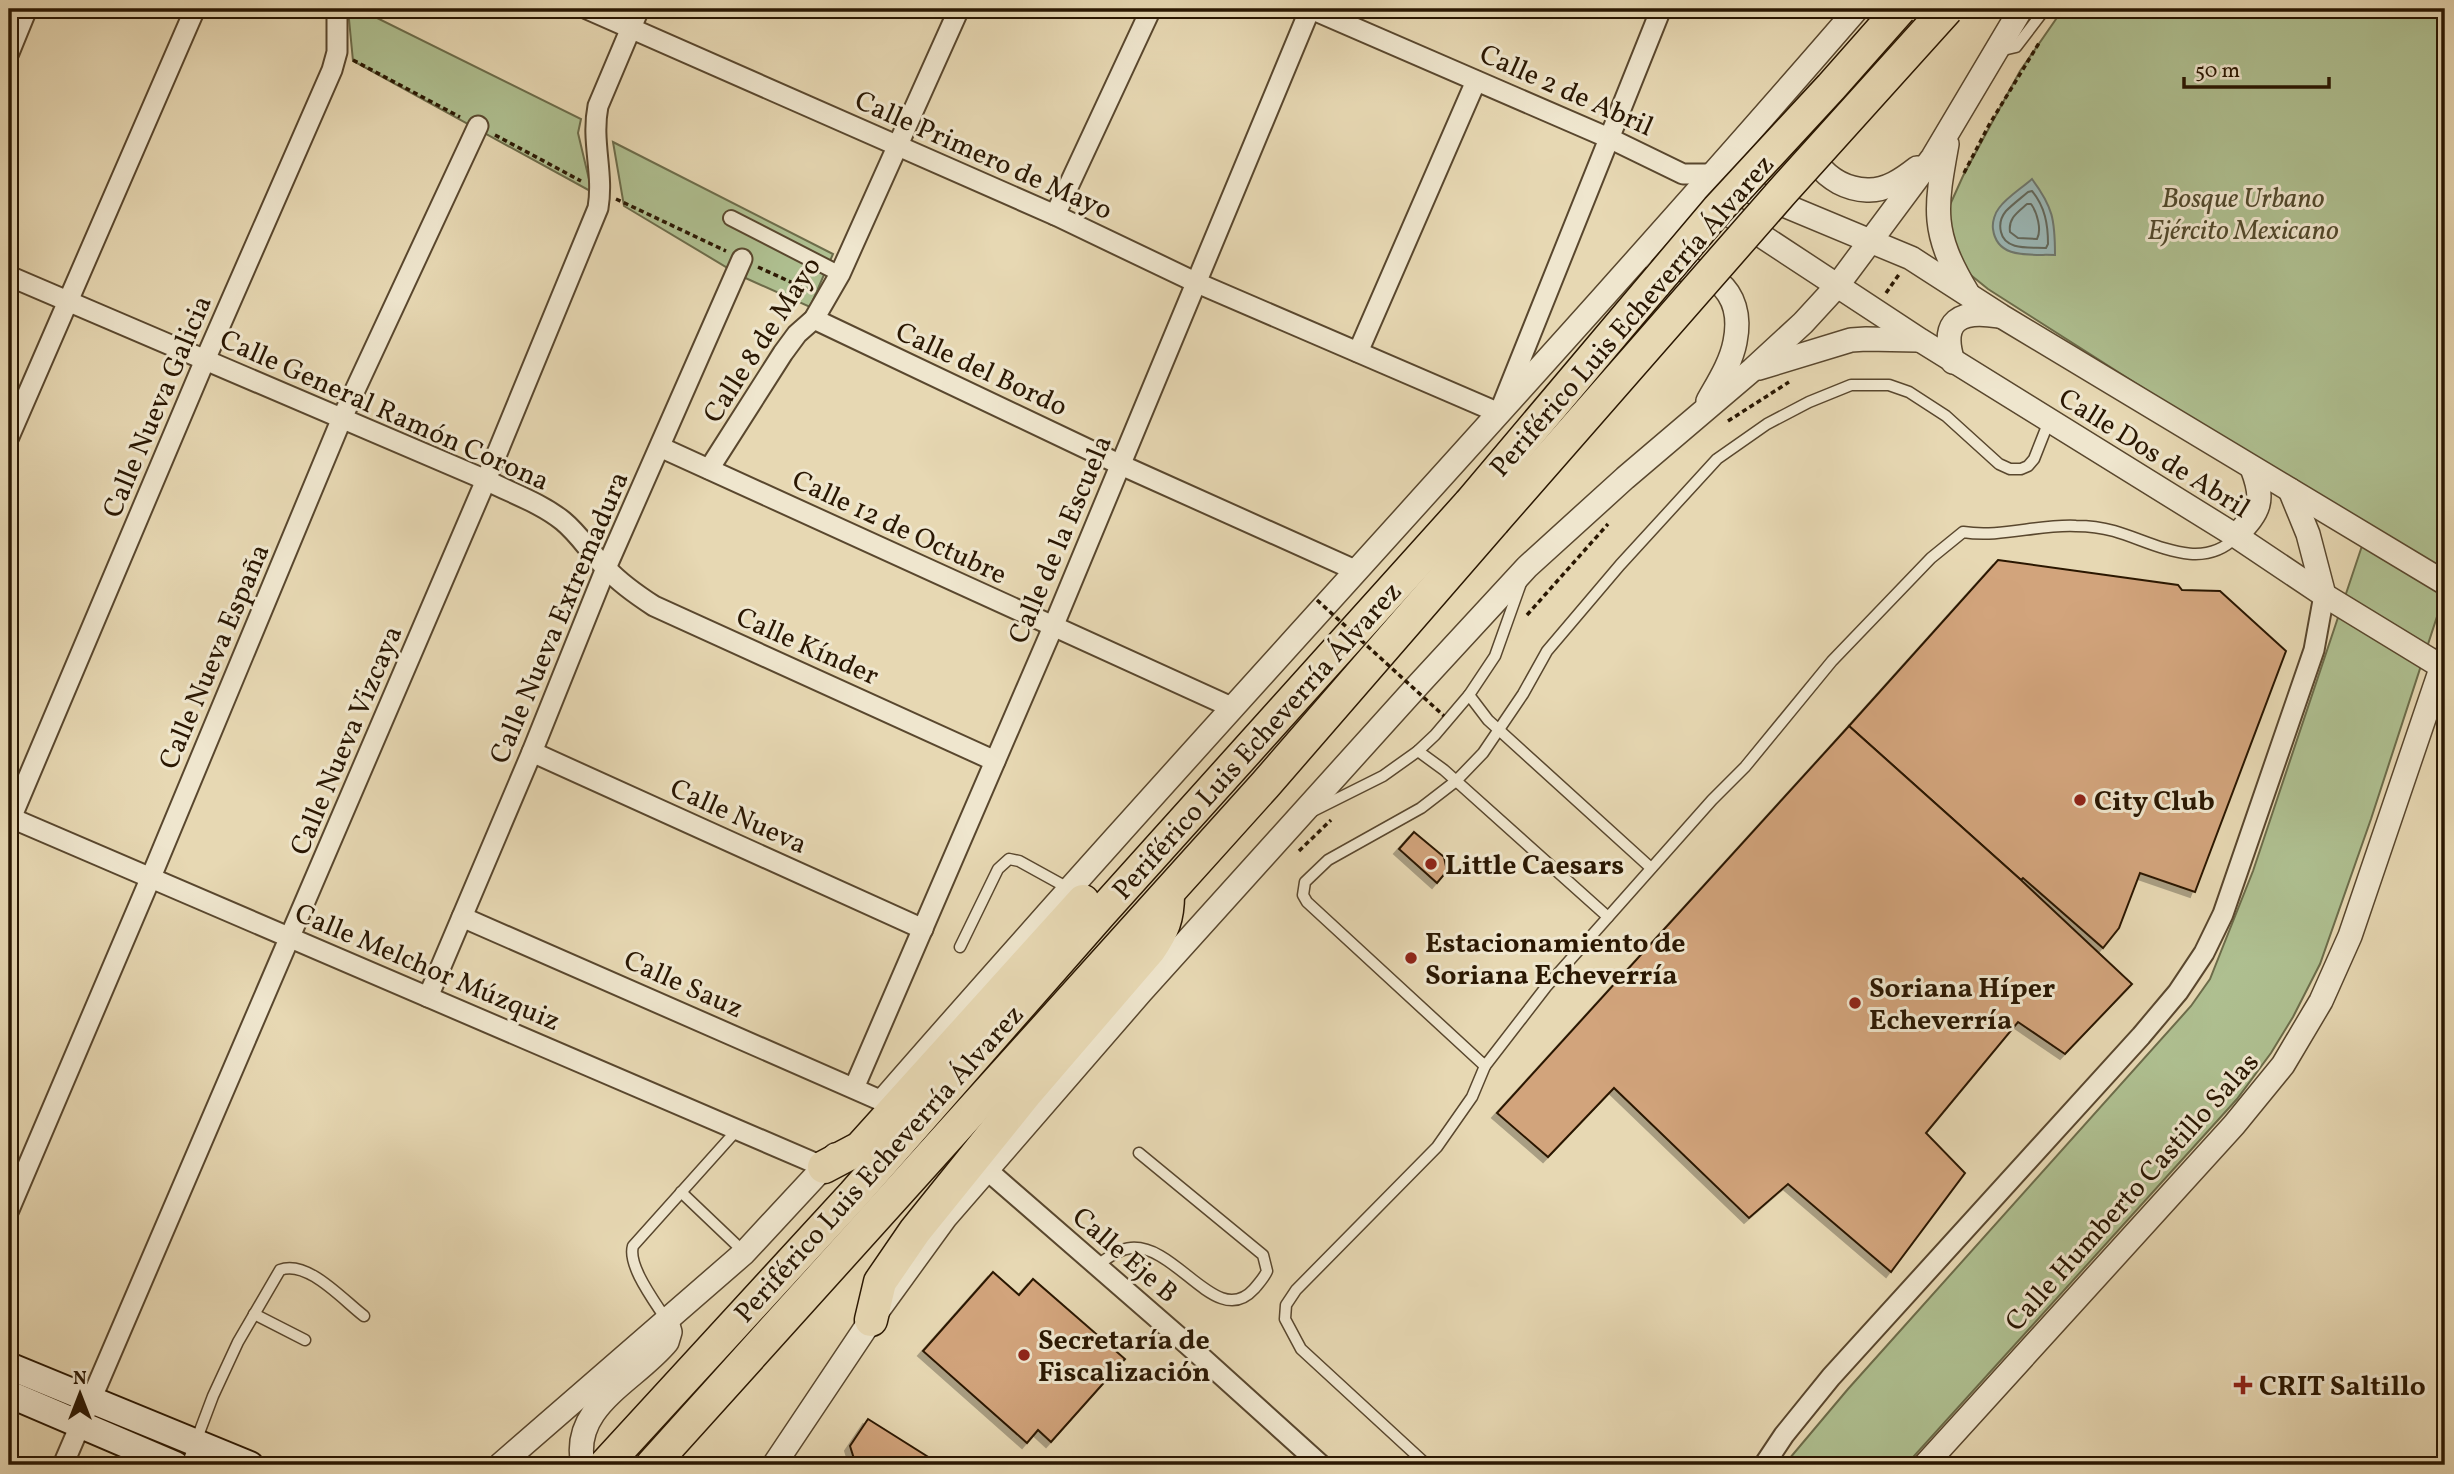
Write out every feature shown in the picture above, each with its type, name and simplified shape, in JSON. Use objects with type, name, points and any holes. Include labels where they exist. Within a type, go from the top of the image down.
[{"type":"highway","name":"Periférico Luis Echeverría Álvarez","points":[[652,1465],[1275,775],[1718,209],[1832,87],[1900,9]]},
{"type":"highway","name":"Periférico Luis Echeverría Álvarez","points":[[605,1465],[854,1194],[1210,791],[1482,512],[1791,182],[1947,9]]},
{"type":"highway","points":[[824,1167],[849,1155],[869,1139],[1163,812],[1181,799],[1210,791]]},
{"type":"highway","points":[[871,1320],[880,1282],[915,1231],[1027,1091],[1150,948],[1163,929],[1168,909],[1168,892]]},
{"type":"main road","points":[[9,1366],[91,1401],[191,1454],[250,1465]]},
{"type":"main road","points":[[9,1394],[176,1465]]},
{"type":"street","points":[[9,53],[27,9]]},
{"type":"street","points":[[9,437],[195,9]]},
{"type":"street","name":"Calle Nueva Galicia","points":[[9,819],[332,70],[338,44],[337,9]]},
{"type":"street","name":"Calle Primero de Mayo","points":[[587,9],[635,18],[898,146],[1055,215],[1195,282],[1499,413]]},
{"type":"street","name":"Calle 8 de Mayo","points":[[709,469],[783,353],[797,334],[814,319],[840,274],[959,9]]},
{"type":"street","points":[[1055,215],[1151,9]]},
{"type":"street","name":"Calle 2 de Abril","points":[[1311,9],[1611,139],[1689,183],[1837,286]]},
{"type":"street","name":"Calle de la Escuela","points":[[854,1088],[1053,627],[1311,9]]},
{"type":"street","points":[[1499,413],[1661,9]]},
{"type":"street","points":[[500,1465],[744,1253],[824,1167],[1068,888],[1602,300],[1689,183],[1711,174],[1857,9]]},
{"type":"street","points":[[776,1465],[871,1320],[946,1218],[1141,992],[1527,567],[1752,370],[1803,323],[1837,286],[1933,157],[2021,9]]},
{"type":"street","name":"Calle Nueva Vizcaya","points":[[62,1465],[486,480],[598,208],[601,191],[594,138],[598,106],[635,18]]},
{"type":"street","points":[[1842,27],[1807,99],[1803,121],[1807,146],[1820,169],[1841,184],[1869,190],[1897,183],[1933,157]]},
{"type":"street","points":[[1358,352],[1476,81]]},
{"type":"street","name":"Calle Nueva España","points":[[9,1210],[342,418],[478,126]]},
{"type":"street","points":[[1949,131],[1939,186],[1938,222],[1949,258],[1969,294]]},
{"type":"street","points":[[1711,174],[1869,241]]},
{"type":"street","points":[[731,218],[840,274]]},
{"type":"street","name":"Calle Dos de Abril","points":[[1869,241],[1911,258],[2001,316],[2445,583]]},
{"type":"street","name":"Calle Nueva Extremadura","points":[[428,997],[532,752],[606,568],[742,259]]},
{"type":"street","points":[[1602,300],[1645,274],[1670,268],[1698,270],[1717,280],[1735,309],[1735,343],[1727,366],[1703,412]]},
{"type":"street","name":"Calle General Ramón Corona","points":[[9,276],[486,480],[562,520],[606,568]]},
{"type":"street","name":"Calle Dos de Abril","points":[[1837,286],[1953,362],[2236,536],[2324,595],[2444,664]]},
{"type":"street","points":[[1953,362],[1948,340],[1956,320],[1978,313],[2001,316]]},
{"type":"street","name":"Calle del Bordo","points":[[814,319],[1121,465],[1357,571]]},
{"type":"street","points":[[1752,370],[1851,341],[1920,341]]},
{"type":"street","name":"Calle 12 de Octubre","points":[[660,447],[1231,707]]},
{"type":"street","points":[[2236,536],[2259,508],[2260,488],[2252,468]]},
{"type":"street","points":[[1764,1465],[1784,1435],[1831,1377],[2141,1036],[2178,992],[2204,953],[2223,914],[2314,650],[2324,595],[2308,534],[2290,490]]},
{"type":"street","name":"Calle Kínder","points":[[606,568],[629,590],[654,606],[995,761]]},
{"type":"street","name":"Calle Humberto Castillo Salas","points":[[1925,1465],[2234,1125],[2283,1065],[2321,1001],[2350,936],[2444,664]]},
{"type":"street","name":"Calle Nueva","points":[[532,752],[923,929]]},
{"type":"street","name":"Calle Melchor Múzquiz","points":[[9,819],[151,877],[824,1167]]},
{"type":"street","name":"Calle Sauz","points":[[462,917],[882,1101]]},
{"type":"street","name":"Calle Eje B","points":[[987,1170],[1321,1465]]},
{"type":"street","points":[[583,1465],[580,1455],[583,1432],[590,1416],[600,1403],[667,1342],[670,1332],[667,1322]]},
{"type":"lane","points":[[1995,51],[2007,51],[2016,47],[2045,9]]},
{"type":"lane","points":[[1485,1066],[1307,902],[1303,895],[1305,882],[1328,860],[1421,808],[1456,781],[1483,753],[1524,694],[1547,651],[1662,516],[1717,459],[1768,424],[1809,402],[1852,386],[1889,386],[1909,392],[1946,416],[1999,464],[2010,469],[2021,469],[2034,459],[2049,421]]},
{"type":"lane","points":[[1427,1465],[1301,1349],[1285,1319],[1286,1306],[1296,1290],[1437,1147],[1472,1097],[1485,1066],[1546,987],[1745,767],[1832,661],[1931,558],[1963,532],[1993,535],[2045,526],[2078,526],[2112,530],[2175,553],[2218,550],[2236,536]]},
{"type":"lane","points":[[1297,819],[1383,776],[1418,751],[1469,695],[1495,656],[1527,567]]},
{"type":"lane","points":[[1469,695],[1488,720],[1651,868]]},
{"type":"lane","points":[[1418,751],[1456,781],[1608,918]]},
{"type":"lane","points":[[960,947],[998,869],[1009,859],[1019,860],[1068,888]]},
{"type":"lane","points":[[667,1322],[634,1265],[631,1252],[633,1246],[737,1129]]},
{"type":"lane","points":[[1096,1266],[1122,1250],[1133,1248],[1152,1251],[1171,1261],[1219,1299],[1229,1301],[1242,1299],[1249,1294],[1267,1271],[1263,1255],[1139,1153]]},
{"type":"lane","points":[[681,1192],[744,1253]]},
{"type":"lane","points":[[191,1454],[213,1396],[279,1270],[288,1267],[308,1272],[364,1316]]},
{"type":"lane","points":[[254,1314],[305,1340]]},
{"type":"path","points":[[1318,600],[1444,716]]},
{"type":"green space","points":[[348,9],[359,9],[581,119],[578,133],[592,192],[353,61]]},
{"type":"green space","name":"Bosque Urbano Ejército Mexicano","points":[[2063,9],[2445,9],[2445,592],[2371,819],[2320,964],[2271,1053],[2237,1099],[1906,1465],[1784,1465],[1848,1389],[2191,1006],[2210,979],[2253,871],[2367,531],[1988,289],[1967,272],[1950,244],[1949,207],[1963,176],[2020,71]]},
{"type":"green space","points":[[613,142],[833,254],[810,307],[741,276],[624,206]]},
{"type":"water","points":[[2032,179],[2049,206],[2055,255],[2026,255],[2008,251],[1996,239],[1993,223],[1998,210]]},
{"type":"building","name":"City Club","points":[[1998,560],[2178,585],[2182,590],[2220,591],[2286,651],[2195,892],[2140,873],[2119,928],[2103,948],[2023,878],[2021,880],[1849,726]]},
{"type":"building","name":"Soriana Híper Echeverría","points":[[1849,726],[2132,984],[2065,1054],[2018,1022],[1926,1133],[1965,1173],[1891,1272],[1788,1184],[1749,1218],[1614,1088],[1548,1157],[1497,1113]]},
{"type":"building","name":"Little Caesars","points":[[1414,832],[1444,857],[1447,871],[1437,883],[1399,849]]},
{"type":"building","name":"Secretaría de Fiscalización","points":[[993,1272],[1019,1295],[1033,1279],[1125,1359],[1051,1442],[1038,1430],[1027,1443],[923,1351]]},
{"type":"building","points":[[868,1419],[941,1465],[861,1465],[855,1462],[850,1446]]},
{"type":"place","name":"City Club","points":[[2080,800]]},
{"type":"place","name":"Little Caesars","points":[[1431,864]]},
{"type":"place","name":"Estacionamiento de Soriana Echeverría","points":[[1411,958]]},
{"type":"place","name":"Soriana Híper Echeverría","points":[[1855,1003]]},
{"type":"place","name":"Secretaría de Fiscalización","points":[[1024,1355]]},
{"type":"place","name":"CRIT Saltillo","points":[[2243,1385]]}]
